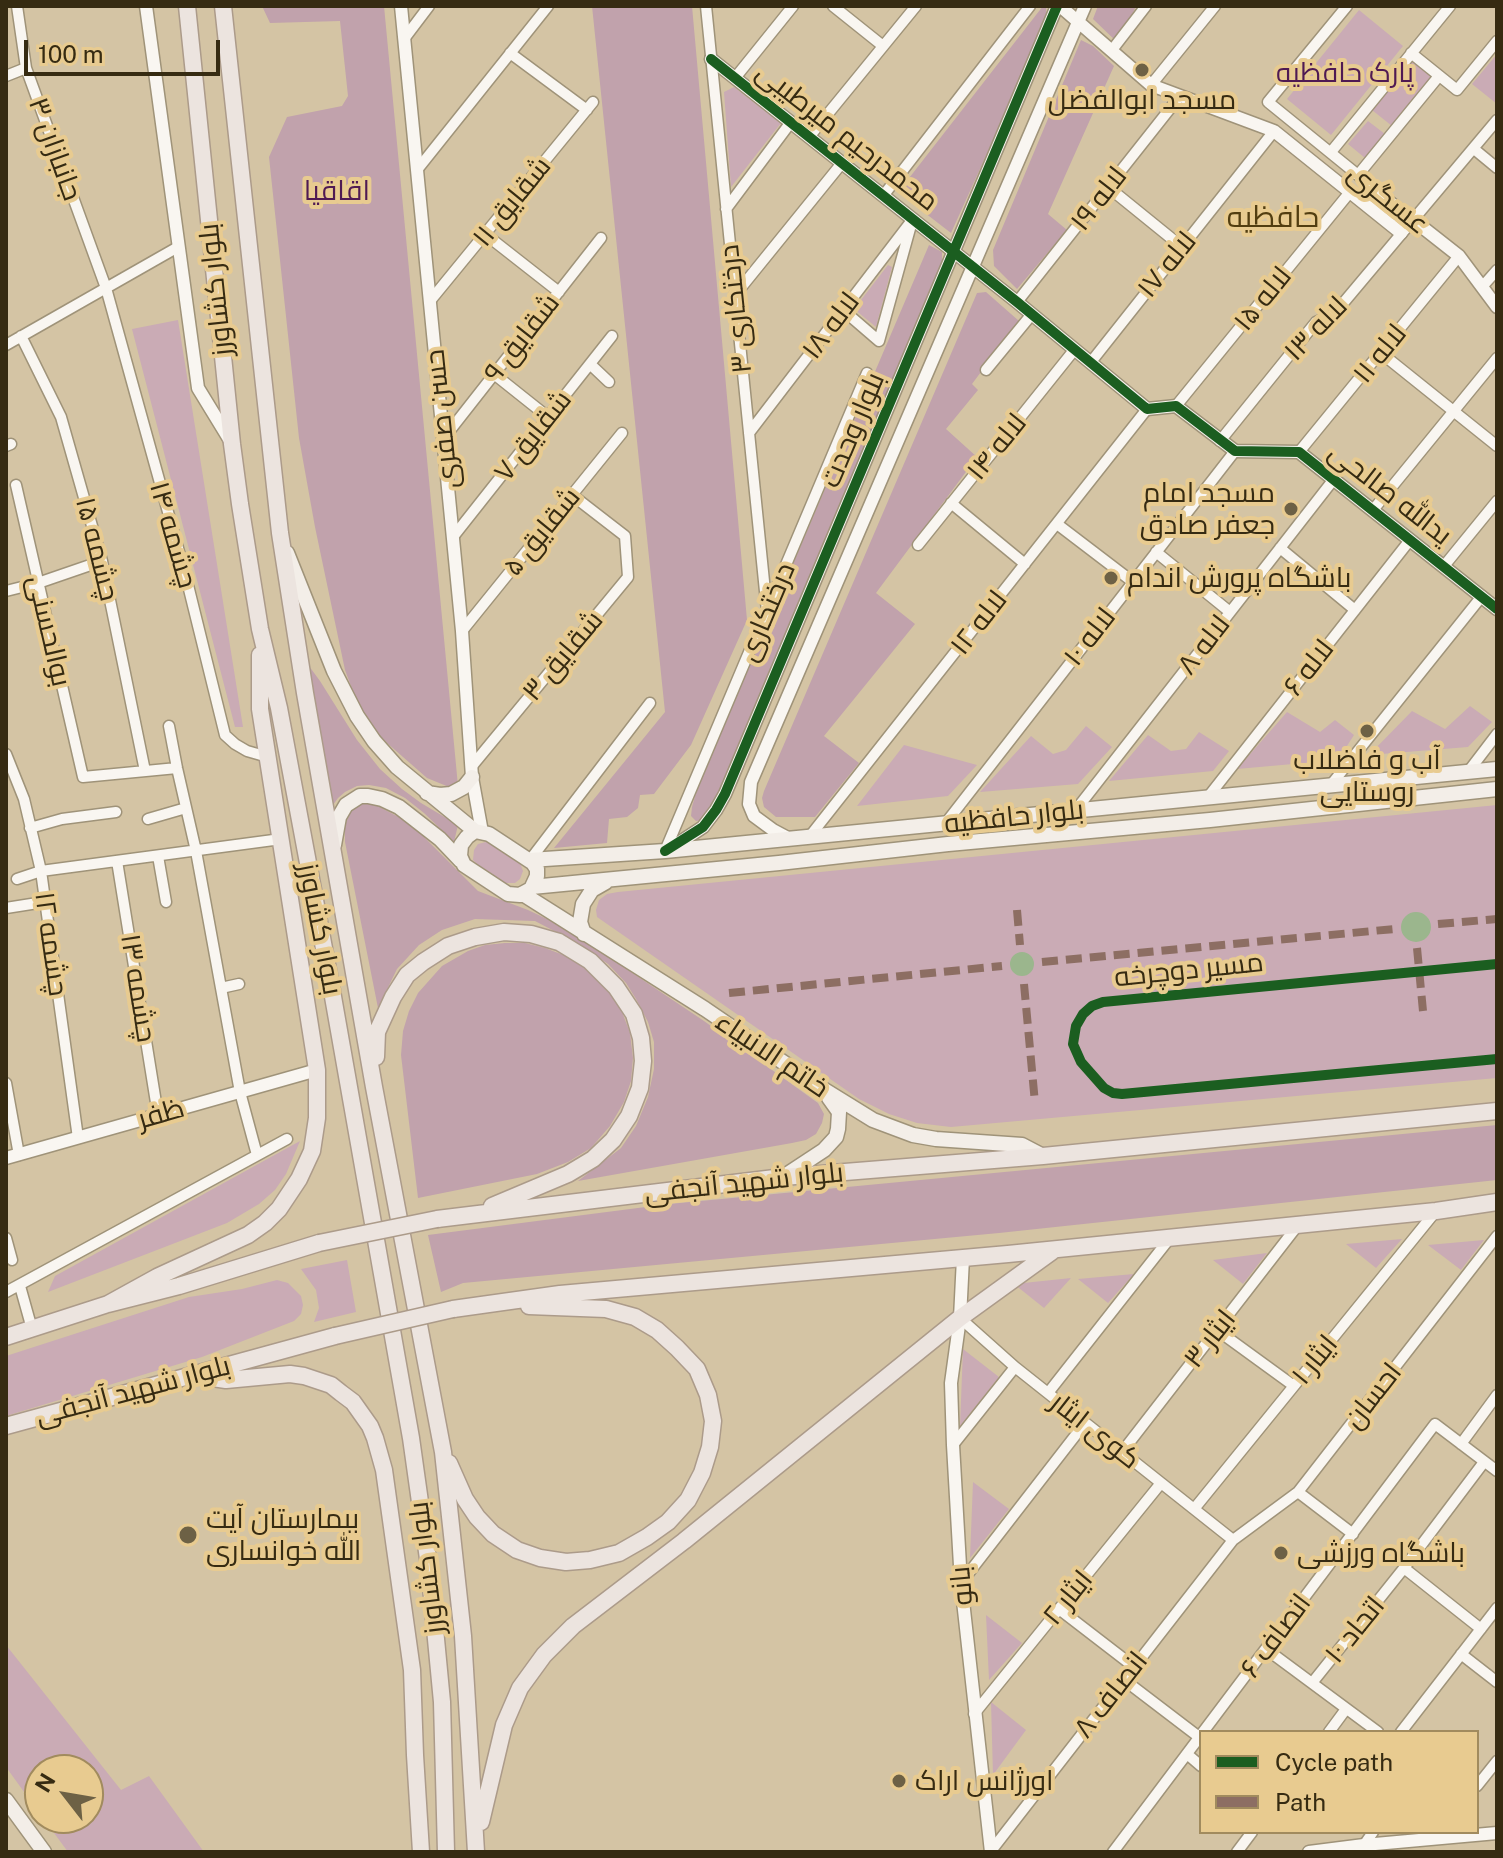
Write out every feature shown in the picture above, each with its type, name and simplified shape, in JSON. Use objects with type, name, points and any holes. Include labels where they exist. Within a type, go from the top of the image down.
[{"type":"main road","name":"بلوار کشاورز","points":[[187,6],[232,444],[260,629],[279,708],[332,991],[411,1438],[429,1566],[442,1702],[446,1852]]},
{"type":"main road","name":"بلوار کشاورز","points":[[223,6],[280,533],[374,1087],[443,1452],[463,1636],[476,1848]]},
{"type":"main road","points":[[280,533],[334,671],[357,716],[385,754],[427,793],[479,831],[530,860],[537,872],[528,890],[516,895],[508,894],[469,869],[440,839],[399,807],[368,796],[360,796],[346,805],[339,817],[333,849]]},
{"type":"main road","points":[[108,1304],[157,1277],[248,1235],[265,1223],[279,1209],[299,1179],[312,1151],[317,1118],[317,1070],[260,709],[260,629]]},
{"type":"main road","name":"بلوار حافظیه","points":[[530,860],[665,851],[1497,769]]},
{"type":"main road","points":[[427,793],[451,794],[464,787],[472,772]]},
{"type":"main road","name":"بلوار حافظیه","points":[[528,890],[1497,789]]},
{"type":"main road","points":[[1208,797],[1210,820]]},
{"type":"main road","points":[[461,861],[461,845],[467,837],[479,831]]},
{"type":"main road","points":[[584,934],[580,922],[583,904],[592,890],[610,880]]},
{"type":"main road","name":"خاتم الانبیاء","points":[[528,890],[584,934],[705,1009],[873,1120],[913,1135],[936,1139],[1022,1145],[1043,1156]]},
{"type":"main road","points":[[374,1087],[377,1032],[393,997],[407,975],[448,946],[504,932],[531,934],[559,942],[590,961],[616,987],[634,1014],[641,1038],[643,1061],[640,1088],[629,1116],[613,1140],[593,1159],[568,1174],[474,1214]]},
{"type":"main road","points":[[783,1177],[824,1150],[836,1137],[839,1112],[818,1086]]},
{"type":"main road","name":"بلوار شهید آنجفی","points":[[6,1337],[319,1243],[437,1219],[783,1177],[1043,1156],[1497,1111]]},
{"type":"main road","name":"بلوار شهید آنجفی","points":[[9,1426],[335,1336],[453,1309],[560,1294],[963,1258],[1436,1211],[1497,1202]]},
{"type":"main road","points":[[476,1848],[504,1725],[520,1688],[544,1655],[573,1626],[684,1541],[960,1318],[1056,1248]]},
{"type":"main road","points":[[443,1452],[465,1499],[493,1534],[517,1550],[566,1562],[619,1553],[647,1537],[668,1522],[688,1500],[702,1473],[710,1447],[713,1421],[708,1395],[697,1369],[657,1330],[635,1317],[606,1309],[495,1305]]},
{"type":"main road","points":[[193,1375],[226,1380],[290,1374],[319,1380],[353,1402],[370,1426],[384,1470],[412,1670],[421,1852]]},
{"type":"main road","points":[[6,1800],[44,1852]]},
{"type":"street","name":"جانبازان ۳","points":[[17,6],[26,68],[106,288]]},
{"type":"street","points":[[146,6],[198,388],[232,444]]},
{"type":"street","name":"حسن صفری","points":[[401,6],[479,831]]},
{"type":"street","points":[[404,39],[429,6]]},
{"type":"street","points":[[417,170],[548,6]]},
{"type":"street","name":"درختکاری ۳","points":[[706,6],[767,611]]},
{"type":"street","points":[[735,78],[793,6]]},
{"type":"street","points":[[833,6],[883,46]]},
{"type":"street","points":[[809,137],[916,6]]},
{"type":"street","points":[[883,196],[1030,6]]},
{"type":"street","points":[[1058,6],[1151,85],[1274,131],[1401,233]]},
{"type":"street","name":"بلوار وحدت","points":[[665,851],[703,827],[725,794],[1058,6]]},
{"type":"street","name":"بلوار وحدت","points":[[788,838],[754,816],[749,804],[751,782],[1085,6]]},
{"type":"street","points":[[1112,50],[1146,6]]},
{"type":"street","points":[[1151,85],[1215,6]]},
{"type":"street","name":"عسگری","points":[[1347,6],[1268,102],[1459,256],[1497,307]]},
{"type":"street","points":[[1331,152],[1450,6]]},
{"type":"street","points":[[1411,53],[1457,90],[1497,41]]},
{"type":"street","name":"شقایق ۱۱","points":[[430,301],[590,106],[510,53]]},
{"type":"street","name":"محمدرحیم میرطیبی","points":[[711,59],[972,266]]},
{"type":"street","points":[[6,76],[26,68]]},
{"type":"street","points":[[1358,175],[1439,76]]},
{"type":"street","name":"لاله ۱۹","points":[[1017,302],[1180,96]]},
{"type":"street","name":"لاله ۱۳","points":[[1220,441],[1316,322],[1334,314],[1497,120]]},
{"type":"street","points":[[726,209],[791,122]]},
{"type":"street","name":"لاله ۱۷","points":[[1091,362],[1274,131]]},
{"type":"street","points":[[1474,149],[1497,168]]},
{"type":"street","points":[[1332,177],[1343,162]]},
{"type":"street","points":[[735,295],[842,163]]},
{"type":"street","points":[[1108,187],[1182,247]]},
{"type":"street","name":"لاله ۱۵","points":[[1176,406],[1350,192]]},
{"type":"street","points":[[843,310],[879,341],[913,219]]},
{"type":"street","name":"لاله ۱۸","points":[[749,433],[913,219]]},
{"type":"street","points":[[485,234],[559,292]]},
{"type":"street","name":"شقایق ۹","points":[[444,438],[601,238]]},
{"type":"street","points":[[6,345],[178,247]]},
{"type":"street","name":"لاله ۱۱","points":[[1299,452],[1459,256]]},
{"type":"street","points":[[972,266],[1147,409],[1176,406],[1235,451]]},
{"type":"street","points":[[1482,287],[1497,270]]},
{"type":"street","name":"چشمه ۱۴","points":[[106,288],[186,577],[225,735],[247,751],[268,757]]},
{"type":"street","points":[[986,370],[1032,314]]},
{"type":"street","name":"چشمه ۱۵","points":[[21,336],[61,417],[102,561],[145,771]]},
{"type":"street","name":"شقایق ۷","points":[[453,537],[612,336]]},
{"type":"street","name":"لاله ۱۴","points":[[918,545],[1075,349]]},
{"type":"street","points":[[1381,353],[1497,446]]},
{"type":"street","points":[[1373,510],[1497,358]]},
{"type":"street","points":[[590,364],[609,382]]},
{"type":"street","name":"درختکاری","points":[[665,851],[867,373]]},
{"type":"street","points":[[494,374],[548,417]]},
{"type":"street","name":"لاله ۱۲","points":[[810,836],[1147,409]]},
{"type":"street","name":"شقایق ۵","points":[[462,631],[622,433]]},
{"type":"street","name":"یدالله صالحی","points":[[1235,451],[1299,452],[1497,609]]},
{"type":"street","name":"لاله ۱۰","points":[[945,824],[1235,451]]},
{"type":"street","name":"لاله ۸","points":[[1075,811],[1334,479]]},
{"type":"street","name":"بوالحسنی","points":[[16,485],[83,777],[145,771]]},
{"type":"street","name":"شقایق ۳","points":[[472,772],[628,577],[625,536],[572,495]]},
{"type":"street","points":[[1444,566],[1497,501]]},
{"type":"street","points":[[951,503],[1025,564]]},
{"type":"street","points":[[1057,524],[1133,582]]},
{"type":"street","name":"لاله ۶","points":[[1208,797],[1410,540]]},
{"type":"street","points":[[1280,548],[1355,610]]},
{"type":"street","points":[[1156,552],[1230,612]]},
{"type":"street","points":[[6,591],[102,561]]},
{"type":"street","points":[[1330,786],[1482,596]]},
{"type":"street","points":[[530,860],[650,703]]},
{"type":"street","points":[[169,726],[196,851],[240,1092],[257,1155]]},
{"type":"street","points":[[1468,772],[1497,734]]},
{"type":"street","name":"چشمه ۱۲","points":[[6,754],[10,778],[24,799],[41,871],[78,1138]]},
{"type":"street","points":[[145,771],[177,768]]},
{"type":"street","points":[[148,819],[186,808]]},
{"type":"street","points":[[30,828],[62,819],[116,812]]},
{"type":"street","points":[[17,879],[41,871],[281,839]]},
{"type":"street","points":[[158,856],[166,902]]},
{"type":"street","name":"چشمه ۱۳","points":[[117,861],[158,1115]]},
{"type":"street","points":[[6,908],[44,902]]},
{"type":"street","points":[[221,988],[239,984]]},
{"type":"street","name":"ظفر","points":[[12,1156],[317,1070]]},
{"type":"street","points":[[6,1083],[12,1156]]},
{"type":"street","points":[[6,1292],[287,1139]]},
{"type":"street","name":"ایثار ۱","points":[[1194,1509],[1436,1211]]},
{"type":"street","name":"ایثار ۳","points":[[1122,1452],[1298,1225]]},
{"type":"street","name":"احسان","points":[[1233,1540],[1298,1492],[1497,1236]]},
{"type":"street","points":[[1048,1393],[1171,1237]]},
{"type":"street","points":[[6,1238],[12,1260]]},
{"type":"street","name":"بانو","points":[[963,1258],[960,1318],[951,1383],[953,1445],[961,1583],[991,1852]]},
{"type":"street","points":[[20,1286],[32,1329]]},
{"type":"street","name":"کوی ایثار","points":[[960,1318],[1015,1367],[1233,1540]]},
{"type":"street","points":[[1217,1330],[1294,1386]]},
{"type":"street","points":[[953,1445],[1015,1367]]},
{"type":"street","points":[[1497,1395],[1461,1444],[1497,1471]]},
{"type":"street","points":[[961,1583],[1085,1423]]},
{"type":"street","name":"انصاف ۶","points":[[1205,1730],[1435,1424],[1461,1444]]},
{"type":"street","name":"اتحاد ۱۰","points":[[1312,1683],[1484,1462]]},
{"type":"street","name":"ایثار ۲","points":[[974,1714],[1161,1483]]},
{"type":"street","points":[[1298,1492],[1353,1534]]},
{"type":"street","name":"انصاف ۸","points":[[991,1852],[1233,1540]]},
{"type":"street","points":[[1404,1568],[1481,1629]]},
{"type":"street","points":[[1403,1730],[1497,1608]]},
{"type":"street","points":[[1059,1609],[1133,1666]]},
{"type":"street","points":[[1266,1649],[1375,1730]]},
{"type":"street","points":[[1461,1654],[1497,1682]]},
{"type":"street","points":[[1123,1679],[1199,1734]]},
{"type":"street","points":[[1330,1730],[1346,1709]]},
{"type":"street","name":"انصاف ۶","points":[[1113,1852],[1199,1738]]},
{"type":"street","points":[[1187,1754],[1199,1764]]},
{"type":"street","points":[[1479,1784],[1497,1761]]},
{"type":"street","points":[[1237,1852],[1250,1834]]},
{"type":"street","points":[[1364,1845],[1372,1834]]},
{"type":"street","points":[[1309,1852],[1470,1834]]},
{"type":"green space","name":"اقاقیا","points":[[262,6],[384,6],[458,786],[449,787],[427,778],[387,743],[359,708],[345,670],[299,438],[269,157],[287,117],[342,106],[348,96],[340,21],[270,23]]},
{"type":"green space","points":[[592,6],[692,6],[747,620],[691,745],[654,794],[640,795],[638,808],[627,817],[609,819],[607,843],[554,848],[665,712]]},
{"type":"green space","points":[[1046,6],[1047,21],[951,233],[903,196],[906,182]]},
{"type":"green space","points":[[1098,6],[1136,6],[1119,44],[1093,19]]},
{"type":"green space","name":"پارک حافظیه","points":[[1359,10],[1403,46],[1331,135],[1287,99]]},
{"type":"green space","points":[[1081,40],[1093,46],[1114,66],[1048,214],[1067,230],[1017,289],[994,266],[993,250]]},
{"type":"green space","points":[[1497,54],[1497,104],[1472,84]]},
{"type":"green space","points":[[1412,61],[1431,77],[1392,126],[1372,110]]},
{"type":"green space","points":[[734,87],[781,123],[731,187],[724,92]]},
{"type":"green space","points":[[1368,121],[1385,134],[1365,158],[1348,144]]},
{"type":"green space","points":[[929,245],[942,252],[942,266],[718,797],[703,820],[696,821],[691,816],[697,789]]},
{"type":"green space","points":[[888,265],[892,267],[876,327],[854,309]]},
{"type":"green space","points":[[986,292],[1019,321],[972,384],[978,390],[946,429],[977,457],[876,593],[915,624],[824,736],[859,763],[815,817],[776,817],[764,807],[764,791],[977,293]]},
{"type":"green space","points":[[178,320],[243,727],[235,727],[132,329]]},
{"type":"green space","points":[[309,666],[357,740],[380,769],[421,803],[458,825],[454,842],[424,813],[386,788],[357,786],[345,792],[333,805]]},
{"type":"green space","points":[[1470,706],[1492,722],[1468,747],[1369,755],[1412,711],[1445,729]]},
{"type":"green space","points":[[1287,712],[1320,732],[1335,720],[1354,735],[1338,760],[1237,769]]},
{"type":"green space","points":[[1086,726],[1112,747],[1078,784],[980,792],[1031,736],[1053,754],[1066,750]]},
{"type":"green space","points":[[1199,732],[1229,751],[1213,771],[1109,781],[1148,735],[1171,751],[1186,749]]},
{"type":"green space","points":[[904,745],[977,765],[948,796],[857,806]]},
{"type":"green space","points":[[361,804],[374,804],[410,823],[478,891],[549,920],[704,1021],[818,1103],[824,1114],[816,1134],[792,1143],[578,1181],[621,1148],[636,1126],[648,1097],[654,1069],[654,1042],[636,999],[608,964],[579,944],[535,921],[475,919],[442,930],[419,945],[397,969],[378,1008],[345,842],[345,825],[351,811]]},
{"type":"green space","points":[[1497,805],[1497,1078],[951,1127],[917,1123],[859,1099],[597,917],[596,910],[599,900],[607,894],[618,892]]},
{"type":"green space","points":[[486,842],[520,863],[523,871],[520,879],[515,883],[505,883],[473,860],[478,844]]},
{"type":"green space","points":[[505,943],[525,943],[566,956],[603,983],[621,1009],[630,1033],[633,1058],[631,1081],[624,1102],[610,1126],[591,1148],[568,1162],[537,1174],[418,1198],[401,1055],[409,1011],[418,993],[442,966],[468,951]]},
{"type":"green space","points":[[1497,1125],[1497,1180],[999,1233],[463,1283],[441,1292],[428,1235],[669,1204]]},
{"type":"green space","points":[[300,1141],[286,1174],[275,1190],[259,1204],[227,1223],[48,1292],[55,1276]]},
{"type":"green space","points":[[1402,1239],[1376,1268],[1346,1244]]},
{"type":"green space","points":[[1484,1240],[1461,1270],[1428,1245]]},
{"type":"green space","points":[[1267,1253],[1243,1284],[1213,1260]]},
{"type":"green space","points":[[347,1260],[356,1312],[314,1322],[319,1308],[316,1290],[301,1269]]},
{"type":"green space","points":[[1134,1274],[1108,1303],[1078,1279]]},
{"type":"green space","points":[[1071,1278],[1044,1308],[1014,1284]]},
{"type":"green space","points":[[277,1280],[288,1283],[301,1296],[301,1314],[294,1321],[202,1357],[6,1416],[6,1356],[189,1297]]},
{"type":"green space","points":[[963,1349],[999,1377],[960,1426]]},
{"type":"green space","points":[[973,1482],[1009,1509],[970,1558]]},
{"type":"green space","points":[[986,1615],[1022,1643],[989,1680]]},
{"type":"green space","points":[[6,1645],[92,1754],[24,1754],[24,1792],[6,1767]]},
{"type":"green space","points":[[991,1702],[1026,1730],[993,1775]]},
{"type":"green space","points":[[104,1769],[121,1790],[149,1776],[204,1852],[68,1852],[55,1834],[104,1834]]},
{"type":"shaded area","points":[[1416,912],[1427,916],[1431,927],[1427,938],[1416,942],[1405,938],[1401,927],[1405,916]]},
{"type":"shaded area","points":[[1022,952],[1030,956],[1034,964],[1030,972],[1022,976],[1014,972],[1010,964],[1014,956]]},
{"type":"marked path","points":[[1017,910],[1020,945]]},
{"type":"marked path","points":[[1438,924],[1497,919]]},
{"type":"marked path","points":[[1042,962],[1394,929]]},
{"type":"marked path","points":[[1417,948],[1423,1011]]},
{"type":"marked path","points":[[729,993],[1002,966]]},
{"type":"marked path","points":[[1024,984],[1035,1103]]},
{"type":"cycle path","points":[[665,851],[703,827],[725,794],[1057,6]]},
{"type":"cycle path","points":[[711,59],[1147,409],[1176,406],[1235,451],[1299,452],[1497,609]]},
{"type":"cycle path","name":"مسیر دوچرخه","points":[[1497,964],[1103,1002],[1083,1014],[1076,1026],[1073,1044],[1081,1062],[1104,1088],[1122,1094],[1497,1059]]},
{"type":"place","name":"مسجد ابوالفضل","points":[[1142,70]]},
{"type":"place","name":"مسجد امام جعفر صادق","points":[[1291,509]]},
{"type":"place","name":"باشگاه پرورش اندام","points":[[1111,578]]},
{"type":"place","name":"آب و فاضلاب روستایی","points":[[1367,731]]},
{"type":"place","name":"بیمارستان آیت الله خوانساری","points":[[188,1535]]},
{"type":"place","name":"باشگاه ورزشی","points":[[1281,1553]]},
{"type":"place","name":"اورژانس اراک","points":[[899,1781]]},
{"type":"district","name":"حافظیه","points":[[1273,218]]}]
